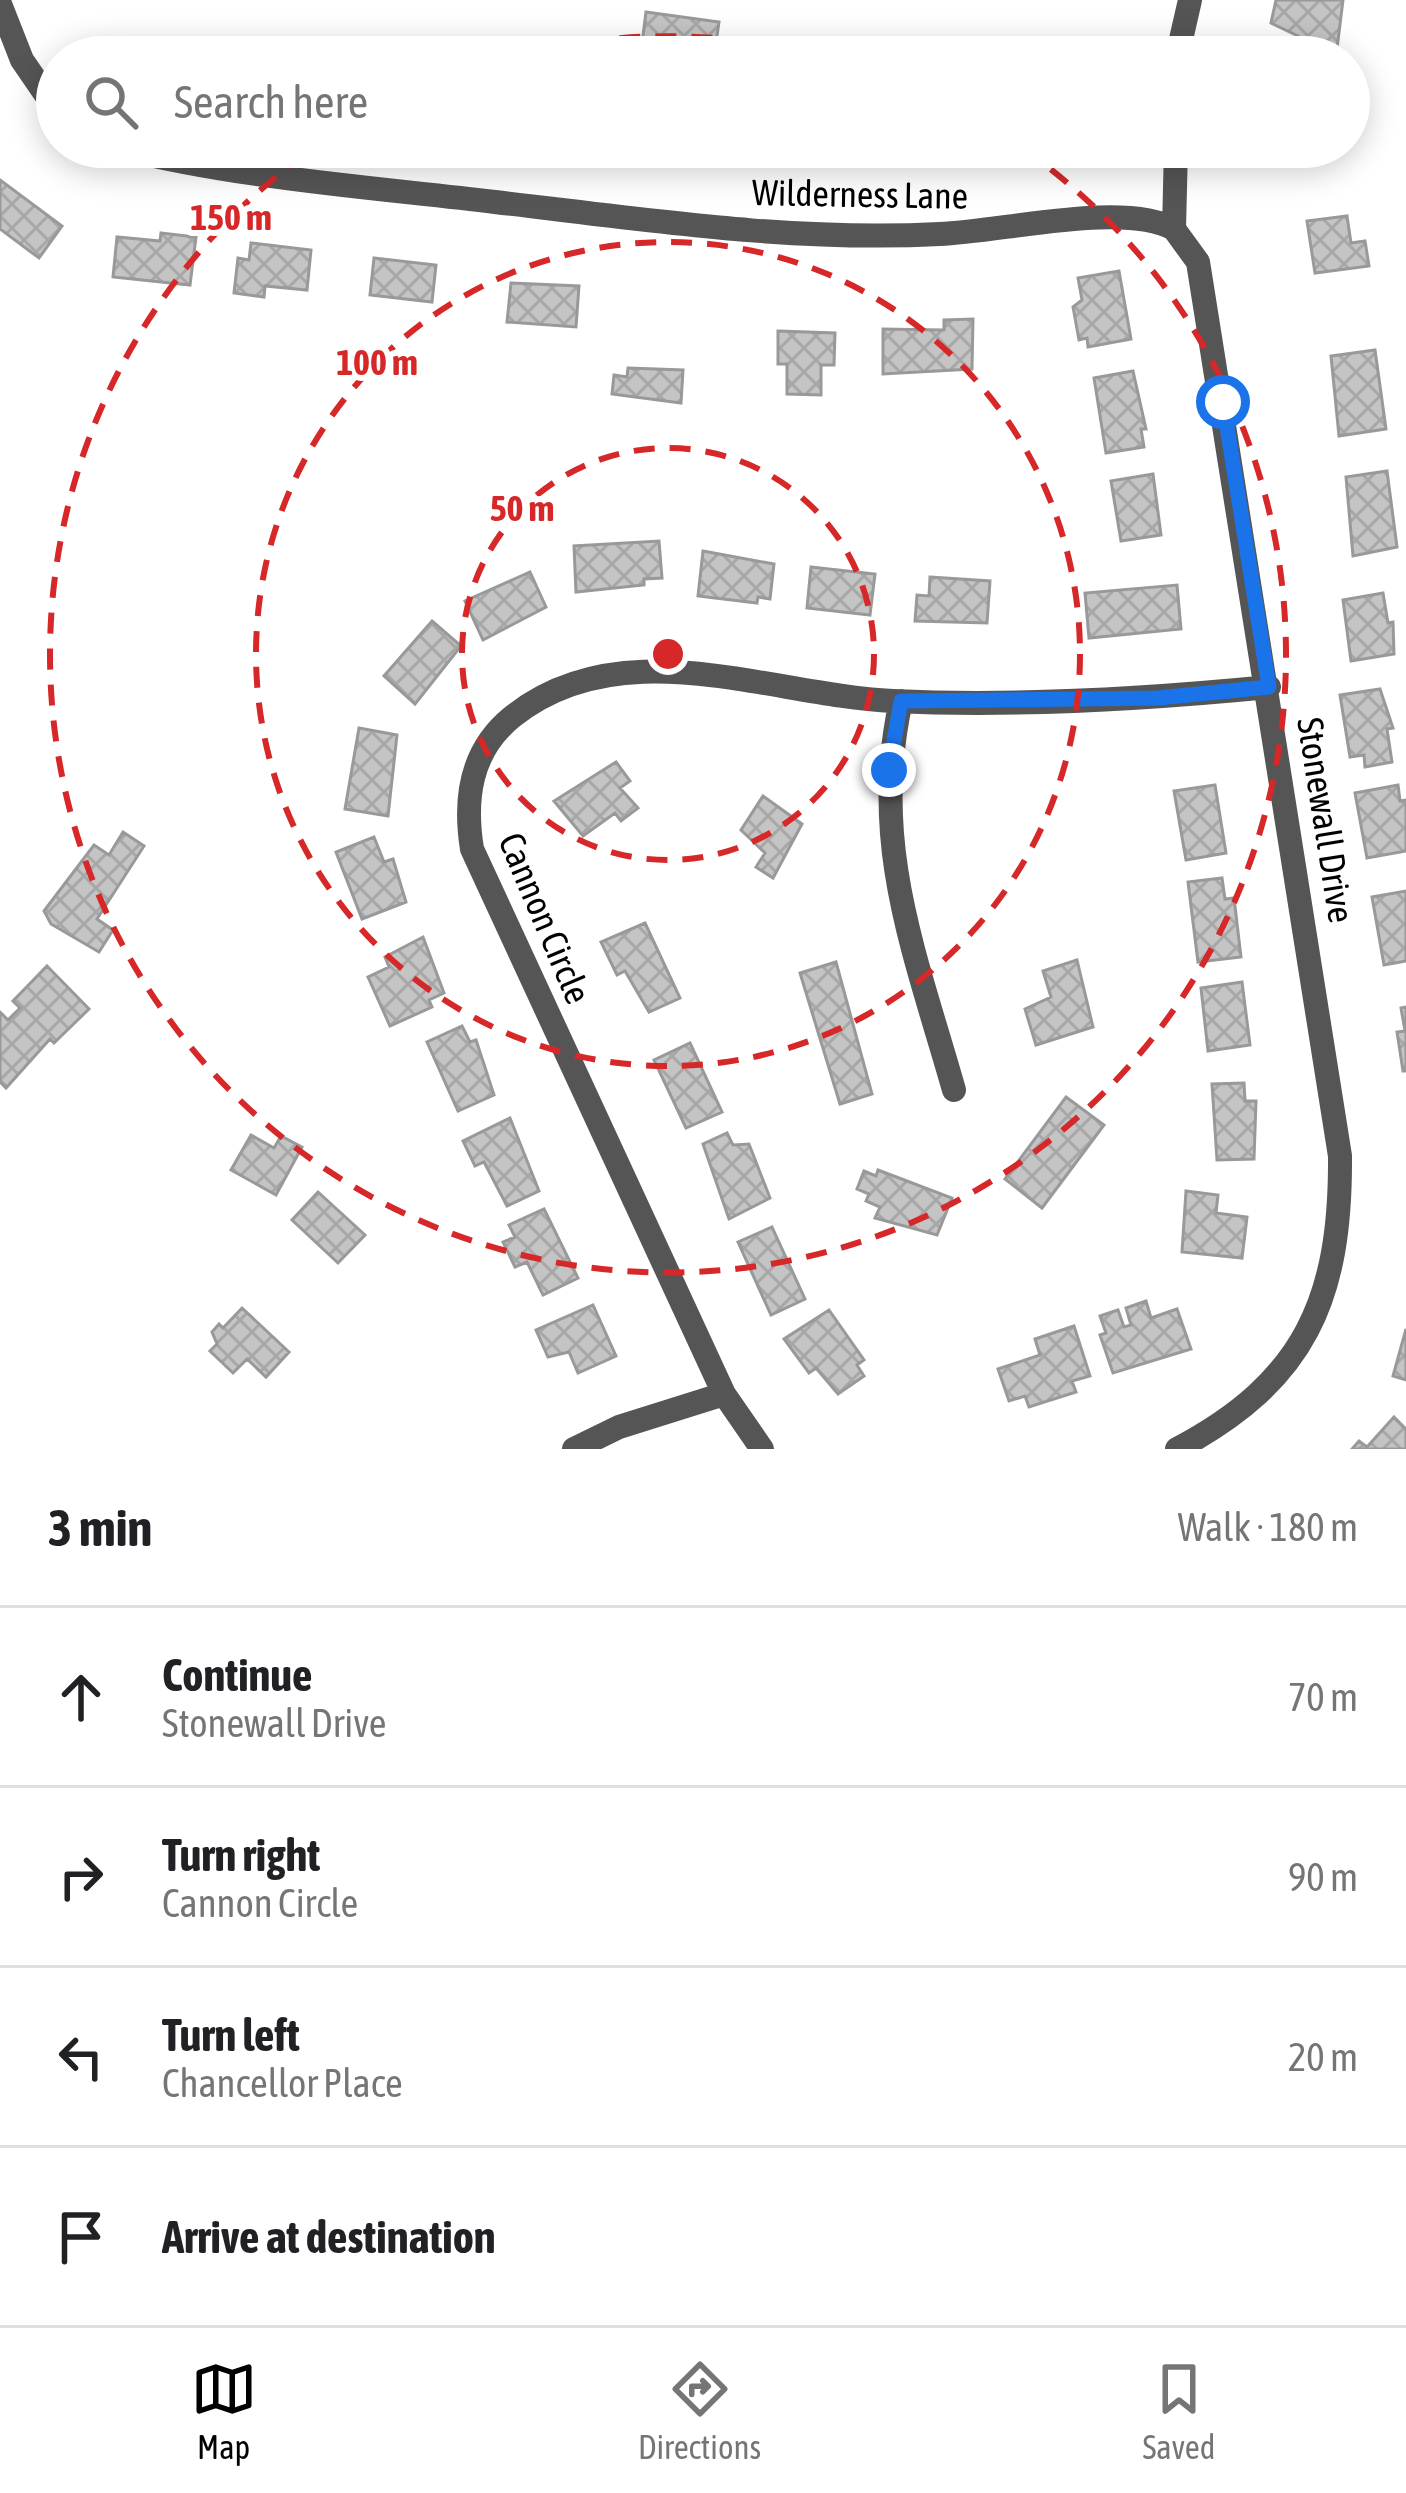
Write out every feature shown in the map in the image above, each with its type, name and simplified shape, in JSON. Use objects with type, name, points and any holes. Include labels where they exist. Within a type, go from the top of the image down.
[{"type":"street","points":[[1182,36],[1190,0]]},
{"type":"street","points":[[0,4],[22,60],[36,80]]},
{"type":"street","name":"Wilderness Lane","points":[[225,168],[716,227],[915,236],[1132,218],[1174,229]]},
{"type":"street","name":"Stonewall Drive","points":[[1175,168],[1174,229],[1198,262],[1340,1156],[1334,1254],[1306,1341],[1253,1401],[1177,1449]]},
{"type":"street","name":"Cannon Circle","points":[[762,1449],[724,1394],[472,850],[469,789],[483,749],[503,724],[548,694],[600,674],[751,680],[901,701],[1158,698],[1269,687]]},
{"type":"street","points":[[901,701],[889,770],[887,826],[902,904],[954,1090]]},
{"type":"street","points":[[574,1449],[619,1427],[724,1394]]},
{"type":"building","points":[[1276,0],[1343,0],[1339,36],[1298,36],[1271,23]]},
{"type":"building","points":[[646,12],[719,22],[717,36],[643,36]]},
{"type":"building","points":[[0,180],[62,226],[39,258],[0,229]]},
{"type":"building","points":[[1347,216],[1351,243],[1365,241],[1369,266],[1315,273],[1307,221]]},
{"type":"building","points":[[161,233],[196,237],[190,285],[113,277],[117,237],[160,241]]},
{"type":"building","points":[[251,243],[311,250],[307,290],[265,286],[264,297],[234,293],[238,258],[249,260]]},
{"type":"building","points":[[374,258],[436,265],[432,302],[370,295]]},
{"type":"building","points":[[1119,271],[1131,339],[1088,347],[1087,338],[1079,340],[1073,307],[1082,300],[1078,278]]},
{"type":"building","points":[[511,283],[579,286],[576,327],[507,322]]},
{"type":"building","points":[[973,319],[972,369],[883,374],[883,329],[944,330],[944,320]]},
{"type":"building","points":[[778,331],[835,333],[834,365],[821,365],[821,395],[787,394],[787,364],[778,364]]},
{"type":"building","points":[[1375,350],[1386,429],[1339,436],[1331,356]]},
{"type":"building","points":[[628,368],[683,370],[681,403],[612,394],[614,375],[627,377]]},
{"type":"building","points":[[1133,371],[1146,429],[1141,429],[1144,447],[1106,453],[1094,378]]},
{"type":"building","points":[[1387,471],[1397,547],[1353,556],[1346,477]]},
{"type":"building","points":[[1153,474],[1161,535],[1121,541],[1111,481]]},
{"type":"building","points":[[659,541],[662,578],[644,579],[644,585],[576,592],[574,546]]},
{"type":"building","points":[[703,551],[774,564],[770,599],[758,597],[757,603],[698,596]]},
{"type":"building","points":[[811,567],[875,574],[870,615],[807,608]]},
{"type":"building","points":[[530,572],[546,607],[483,640],[465,601]]},
{"type":"building","points":[[930,577],[990,581],[987,623],[915,621],[917,595],[929,596]]},
{"type":"building","points":[[1177,585],[1181,629],[1089,638],[1085,593]]},
{"type":"building","points":[[1383,593],[1388,623],[1393,622],[1394,654],[1351,661],[1343,600]]},
{"type":"building","points":[[432,621],[461,646],[415,704],[384,676]]},
{"type":"building","points":[[1380,689],[1393,728],[1387,729],[1392,762],[1365,767],[1364,755],[1350,757],[1340,695]]},
{"type":"building","points":[[359,728],[397,735],[388,816],[345,809]]},
{"type":"building","points":[[616,762],[630,781],[620,788],[638,808],[621,821],[615,813],[583,836],[554,801]]},
{"type":"building","points":[[1215,785],[1226,853],[1186,860],[1174,791]]},
{"type":"building","points":[[1398,785],[1400,801],[1406,800],[1406,851],[1367,858],[1355,793]]},
{"type":"building","points":[[763,796],[802,824],[773,878],[756,867],[765,853],[741,830]]},
{"type":"building","points":[[123,832],[144,846],[97,919],[113,930],[99,952],[51,924],[44,911],[94,845],[109,855]]},
{"type":"building","points":[[374,837],[384,862],[393,859],[406,902],[362,919],[336,852]]},
{"type":"building","points":[[1222,878],[1225,899],[1234,898],[1241,957],[1198,962],[1188,882]]},
{"type":"building","points":[[1406,891],[1406,961],[1384,965],[1372,897]]},
{"type":"building","points":[[645,923],[680,998],[649,1012],[625,971],[617,975],[601,942]]},
{"type":"building","points":[[423,937],[444,993],[429,1000],[432,1007],[390,1026],[368,977],[389,967],[385,957]]},
{"type":"building","points":[[1077,960],[1093,1027],[1036,1045],[1025,1009],[1051,997],[1043,971]]},
{"type":"building","points":[[836,962],[872,1094],[840,1104],[800,973]]},
{"type":"building","points":[[47,966],[89,1009],[54,1043],[50,1039],[6,1088],[0,1082],[0,1012],[8,1020],[20,1008],[13,1001]]},
{"type":"building","points":[[1242,982],[1250,1045],[1208,1051],[1201,988]]},
{"type":"building","points":[[1406,1007],[1406,1071],[1403,1071],[1397,1032],[1405,1031],[1401,1008]]},
{"type":"building","points":[[462,1026],[470,1042],[476,1040],[494,1095],[458,1111],[427,1042]]},
{"type":"building","points":[[690,1043],[722,1112],[686,1128],[654,1060]]},
{"type":"building","points":[[1244,1083],[1245,1101],[1256,1101],[1254,1159],[1217,1160],[1212,1084]]},
{"type":"building","points":[[1066,1097],[1104,1125],[1042,1208],[1005,1179]]},
{"type":"building","points":[[510,1118],[539,1191],[507,1206],[484,1162],[475,1166],[463,1141]]},
{"type":"building","points":[[727,1133],[733,1145],[749,1144],[770,1198],[729,1219],[703,1144]]},
{"type":"building","points":[[251,1135],[274,1148],[281,1136],[302,1147],[276,1195],[231,1170]]},
{"type":"building","points":[[878,1170],[952,1198],[937,1235],[875,1218],[880,1207],[866,1201],[869,1194],[857,1189],[864,1171],[876,1176]]},
{"type":"building","points":[[1186,1191],[1218,1195],[1216,1213],[1247,1217],[1242,1258],[1182,1252]]},
{"type":"building","points":[[318,1192],[365,1235],[338,1263],[292,1220]]},
{"type":"building","points":[[544,1209],[578,1278],[543,1295],[527,1262],[515,1267],[503,1242],[515,1237],[509,1225]]},
{"type":"building","points":[[772,1227],[805,1299],[771,1315],[738,1242]]},
{"type":"building","points":[[1146,1301],[1151,1318],[1177,1309],[1191,1349],[1113,1373],[1100,1335],[1106,1333],[1100,1316],[1118,1310],[1124,1327],[1131,1325],[1126,1308]]},
{"type":"building","points":[[593,1305],[616,1356],[578,1373],[569,1352],[548,1357],[536,1330]]},
{"type":"building","points":[[242,1308],[289,1352],[266,1377],[247,1359],[233,1373],[210,1351],[217,1344],[212,1332],[219,1324],[223,1328]]},
{"type":"building","points":[[829,1310],[864,1360],[857,1365],[864,1376],[838,1394],[816,1368],[809,1373],[784,1339]]},
{"type":"building","points":[[1074,1326],[1090,1376],[1072,1381],[1076,1392],[1029,1407],[1025,1396],[1009,1401],[998,1369],[1040,1355],[1035,1339]]},
{"type":"building","points":[[1406,1329],[1406,1380],[1393,1376]]},
{"type":"building","points":[[1394,1417],[1406,1429],[1406,1449],[1352,1449],[1359,1441],[1367,1447]]},
{"type":"route","points":[[889,770],[901,701],[1158,698],[1269,687],[1223,402]]}]
